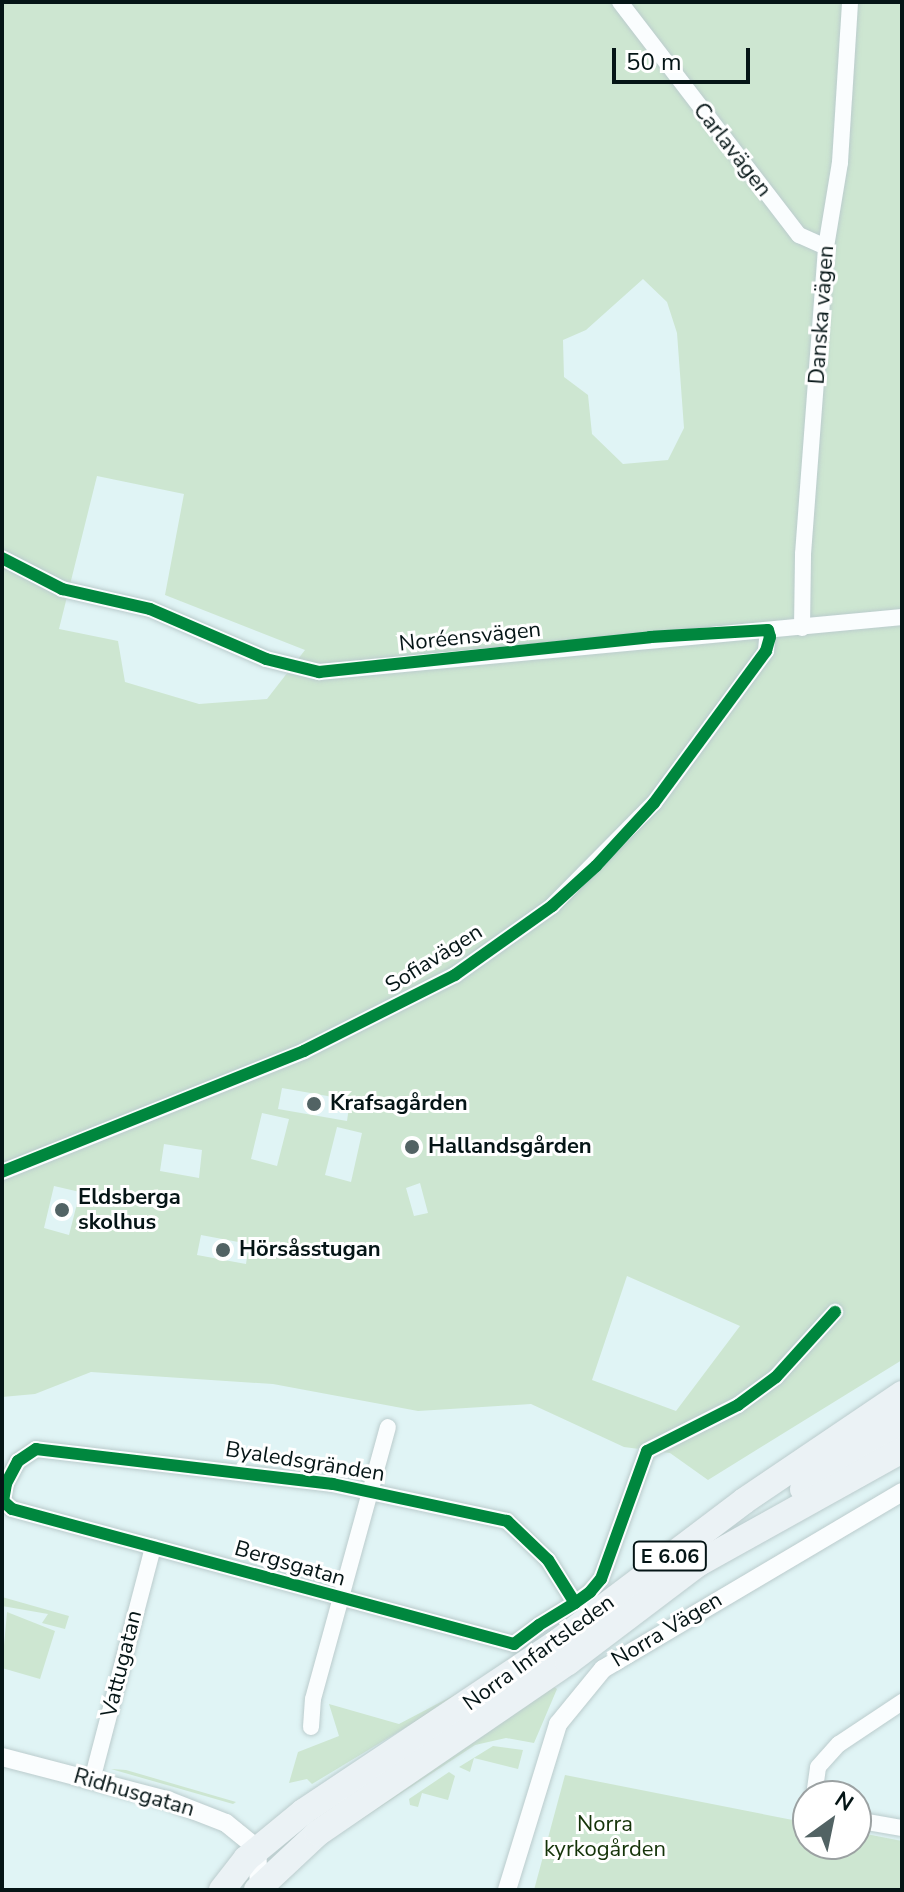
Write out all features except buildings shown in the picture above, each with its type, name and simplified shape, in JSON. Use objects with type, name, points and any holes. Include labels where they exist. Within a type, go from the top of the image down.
[{"type":"highway","name":"Norra Infartsleden","points":[[222,1890],[257,1848],[303,1812],[555,1644],[744,1501],[902,1394]]},
{"type":"highway","points":[[699,1563],[902,1421]]},
{"type":"highway","name":"Norra Infartsleden","points":[[258,1889],[295,1850],[568,1662],[699,1563],[902,1450]]},
{"type":"street","name":"Carlavägen","points":[[620,2],[799,235],[826,247]]},
{"type":"street","name":"Danska vägen","points":[[802,628],[803,554],[826,247],[842,146],[850,2]]},
{"type":"street","name":"Noréensvägen","points":[[2,558],[34,579],[184,620],[266,659],[319,672],[902,617]]},
{"type":"street","name":"Sofiavägen","points":[[2,1172],[304,1051],[455,975],[552,906],[654,803],[766,651],[768,630]]},
{"type":"street","name":"Bergsgatan","points":[[6,1484],[3,1501],[12,1509],[514,1644],[575,1603],[601,1579],[647,1451],[738,1405],[776,1377],[835,1312]]},
{"type":"street","points":[[311,1727],[341,1599],[388,1427]]},
{"type":"street","name":"Byaledsgränden","points":[[6,1484],[18,1461],[36,1449],[186,1464],[370,1492],[507,1521],[548,1560],[575,1603]]},
{"type":"street","name":"Norra Vägen","points":[[507,1890],[558,1724],[603,1669],[902,1492]]},
{"type":"street","name":"Vattugatan","points":[[92,1780],[153,1547]]},
{"type":"street","points":[[816,1780],[818,1767],[828,1755],[902,1702]]},
{"type":"street","name":"Ridhusgatan","points":[[2,1757],[92,1780],[215,1818],[257,1848]]},
{"type":"street","points":[[872,1823],[902,1828]]},
{"type":"street","points":[[258,1889],[257,1848],[295,1850]]},
{"type":"green space","points":[[2,2],[902,2],[902,1360],[708,1480],[670,1453],[624,1447],[531,1404],[418,1411],[273,1384],[91,1372],[35,1394],[2,1397]],"holes":[[[643,279],[667,302],[677,333],[684,428],[668,460],[623,464],[592,434],[588,395],[564,377],[563,340],[586,330]],[[97,476],[184,494],[165,595],[305,650],[267,699],[199,704],[125,682],[118,641],[59,629]],[[282,1088],[350,1100],[347,1121],[278,1109]],[[262,1113],[289,1119],[277,1166],[251,1159]],[[337,1127],[362,1133],[351,1182],[325,1175]],[[164,1144],[202,1150],[199,1178],[160,1171]],[[420,1183],[428,1213],[414,1216],[406,1188]],[[54,1186],[80,1192],[69,1235],[44,1228]],[[201,1235],[249,1244],[246,1264],[197,1255]],[[627,1276],[740,1326],[676,1411],[592,1380]]]},
{"type":"green space","points":[[2,1597],[69,1616],[65,1629],[42,1623],[48,1614],[2,1606]]},
{"type":"green space","points":[[7,1612],[55,1631],[40,1679],[2,1668]]},
{"type":"green space","points":[[496,1673],[312,1784],[307,1779],[289,1783],[298,1752],[339,1736],[329,1704],[399,1724]]},
{"type":"green space","points":[[553,1686],[557,1689],[534,1743],[506,1738],[475,1745],[345,1830]]},
{"type":"green space","points":[[493,1746],[523,1750],[518,1769],[474,1758],[470,1772],[459,1767]]},
{"type":"green space","points":[[111,1769],[126,1770],[236,1802],[233,1804]]},
{"type":"green space","points":[[449,1772],[455,1776],[448,1800],[422,1793],[418,1807],[410,1805],[409,1799]]},
{"type":"green space","name":"Norra kyrkogården","points":[[565,1775],[792,1820],[792,1860],[872,1860],[872,1835],[902,1841],[902,1890],[534,1890]]},
{"type":"cycle path","points":[[2,558],[62,589],[150,609],[266,659],[319,672],[650,637],[768,630],[770,637],[766,651],[654,803],[596,866],[552,906],[455,975],[304,1051],[2,1172]]},
{"type":"cycle path","points":[[575,1603],[548,1560],[507,1521],[333,1484],[36,1449],[18,1461],[6,1484],[3,1501],[12,1509],[514,1644],[539,1625],[575,1603],[590,1592],[601,1579],[647,1451],[738,1405],[776,1377],[835,1312]]},
{"type":"place","name":"Krafsagården","points":[[314,1104]]},
{"type":"place","name":"Hallandsgården","points":[[412,1147]]},
{"type":"place","name":"Eldsberga skolhus","points":[[62,1210]]},
{"type":"place","name":"Hörsåsstugan","points":[[223,1250]]}]
